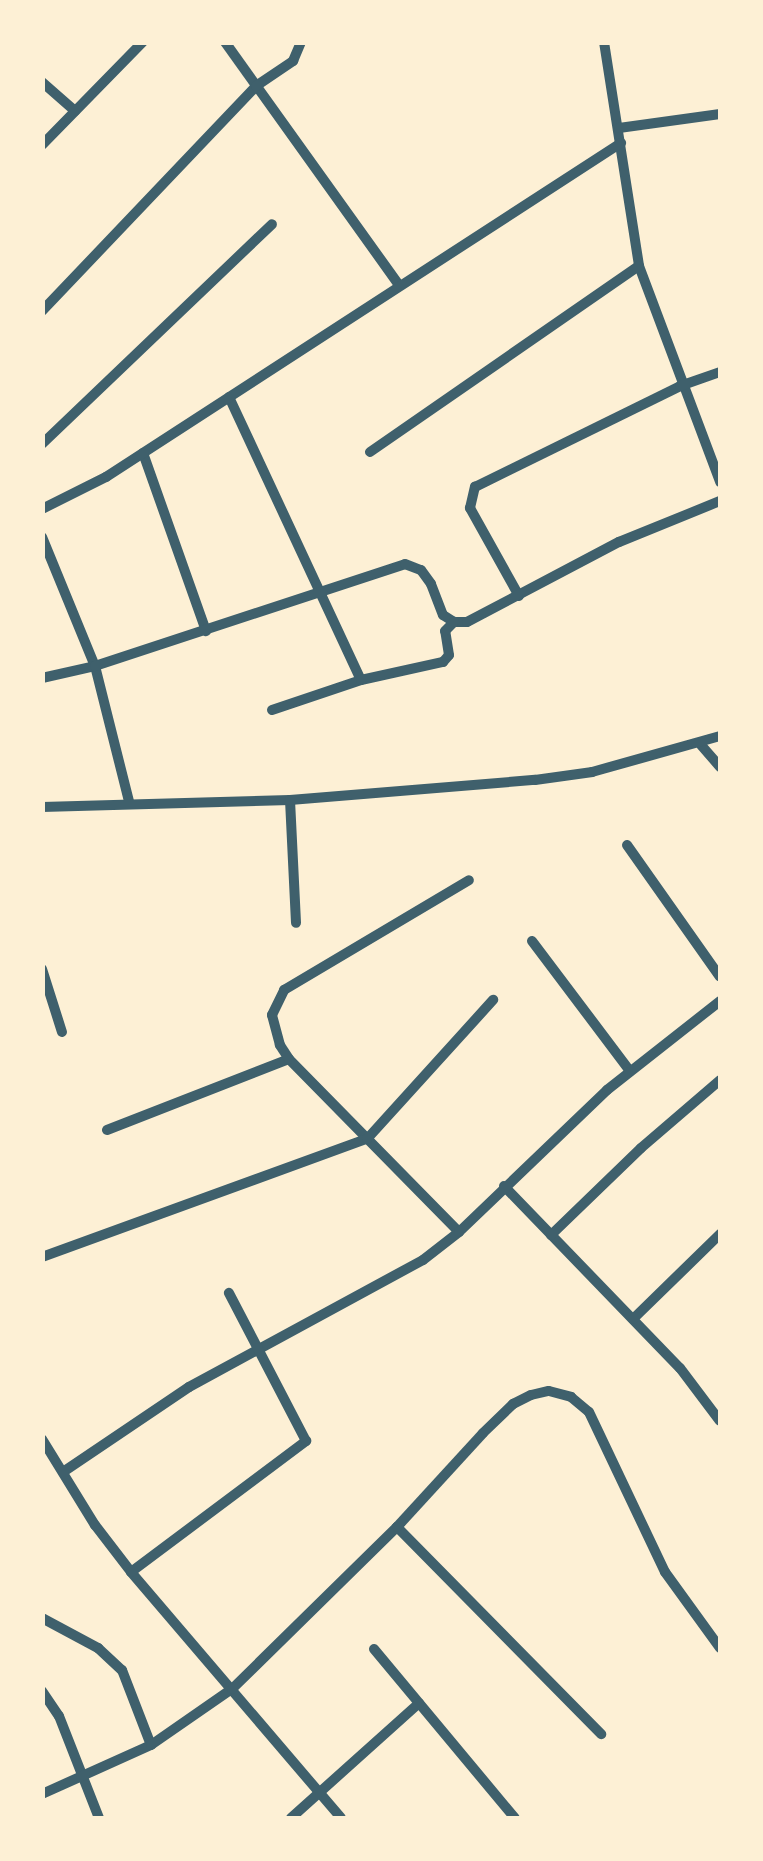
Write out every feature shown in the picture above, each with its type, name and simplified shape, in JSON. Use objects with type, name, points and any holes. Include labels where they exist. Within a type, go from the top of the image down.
[{"type":"street","points":[[42,145],[142,42]]},
{"type":"street","points":[[225,42],[398,284]]},
{"type":"street","points":[[42,312],[256,86],[293,60],[300,42]]},
{"type":"street","points":[[604,42],[638,266],[680,386],[720,482]]},
{"type":"street","points":[[42,82],[76,111]]},
{"type":"street","points":[[619,128],[720,114]]},
{"type":"street","points":[[42,509],[143,453],[620,142]]},
{"type":"street","points":[[42,444],[272,224]]},
{"type":"street","points":[[370,452],[638,266]]},
{"type":"street","points":[[519,596],[470,508],[475,487],[490,476],[680,386],[720,372]]},
{"type":"street","points":[[229,397],[361,680]]},
{"type":"street","points":[[143,453],[206,630]]},
{"type":"street","points":[[42,678],[95,666],[406,564],[421,570],[442,615],[454,622],[467,622],[619,542],[720,501]]},
{"type":"street","points":[[42,538],[95,666],[129,801]]},
{"type":"street","points":[[272,710],[361,680],[444,662],[449,655],[445,631],[454,622]]},
{"type":"street","points":[[42,806],[290,800],[535,780],[592,772],[701,745],[720,736]]},
{"type":"street","points":[[701,745],[720,767]]},
{"type":"street","points":[[290,800],[296,923]]},
{"type":"street","points":[[627,846],[720,977]]},
{"type":"street","points":[[459,1232],[289,1059],[273,1026],[274,1006],[284,990],[469,880]]},
{"type":"street","points":[[532,940],[630,1071]]},
{"type":"street","points":[[42,969],[62,1032]]},
{"type":"street","points":[[42,1257],[367,1139],[493,1000]]},
{"type":"street","points":[[63,1472],[189,1388],[423,1260],[459,1232],[630,1071],[720,1001]]},
{"type":"street","points":[[107,1130],[289,1059]]},
{"type":"street","points":[[551,1235],[641,1148],[720,1080]]},
{"type":"street","points":[[504,1186],[680,1368],[720,1420]]},
{"type":"street","points":[[632,1319],[720,1234]]},
{"type":"street","points":[[131,1572],[306,1441],[257,1353],[229,1292]]},
{"type":"street","points":[[42,1794],[150,1745],[232,1689],[397,1527],[513,1404],[549,1392],[571,1396],[589,1412],[665,1572],[720,1648]]},
{"type":"street","points":[[42,1439],[131,1572],[341,1818]]},
{"type":"street","points":[[397,1527],[600,1734]]},
{"type":"street","points":[[42,1618],[98,1648],[122,1670],[150,1745]]},
{"type":"street","points":[[374,1649],[508,1816]]},
{"type":"street","points":[[42,1691],[59,1716],[99,1818]]},
{"type":"street","points":[[291,1818],[419,1703]]}]
